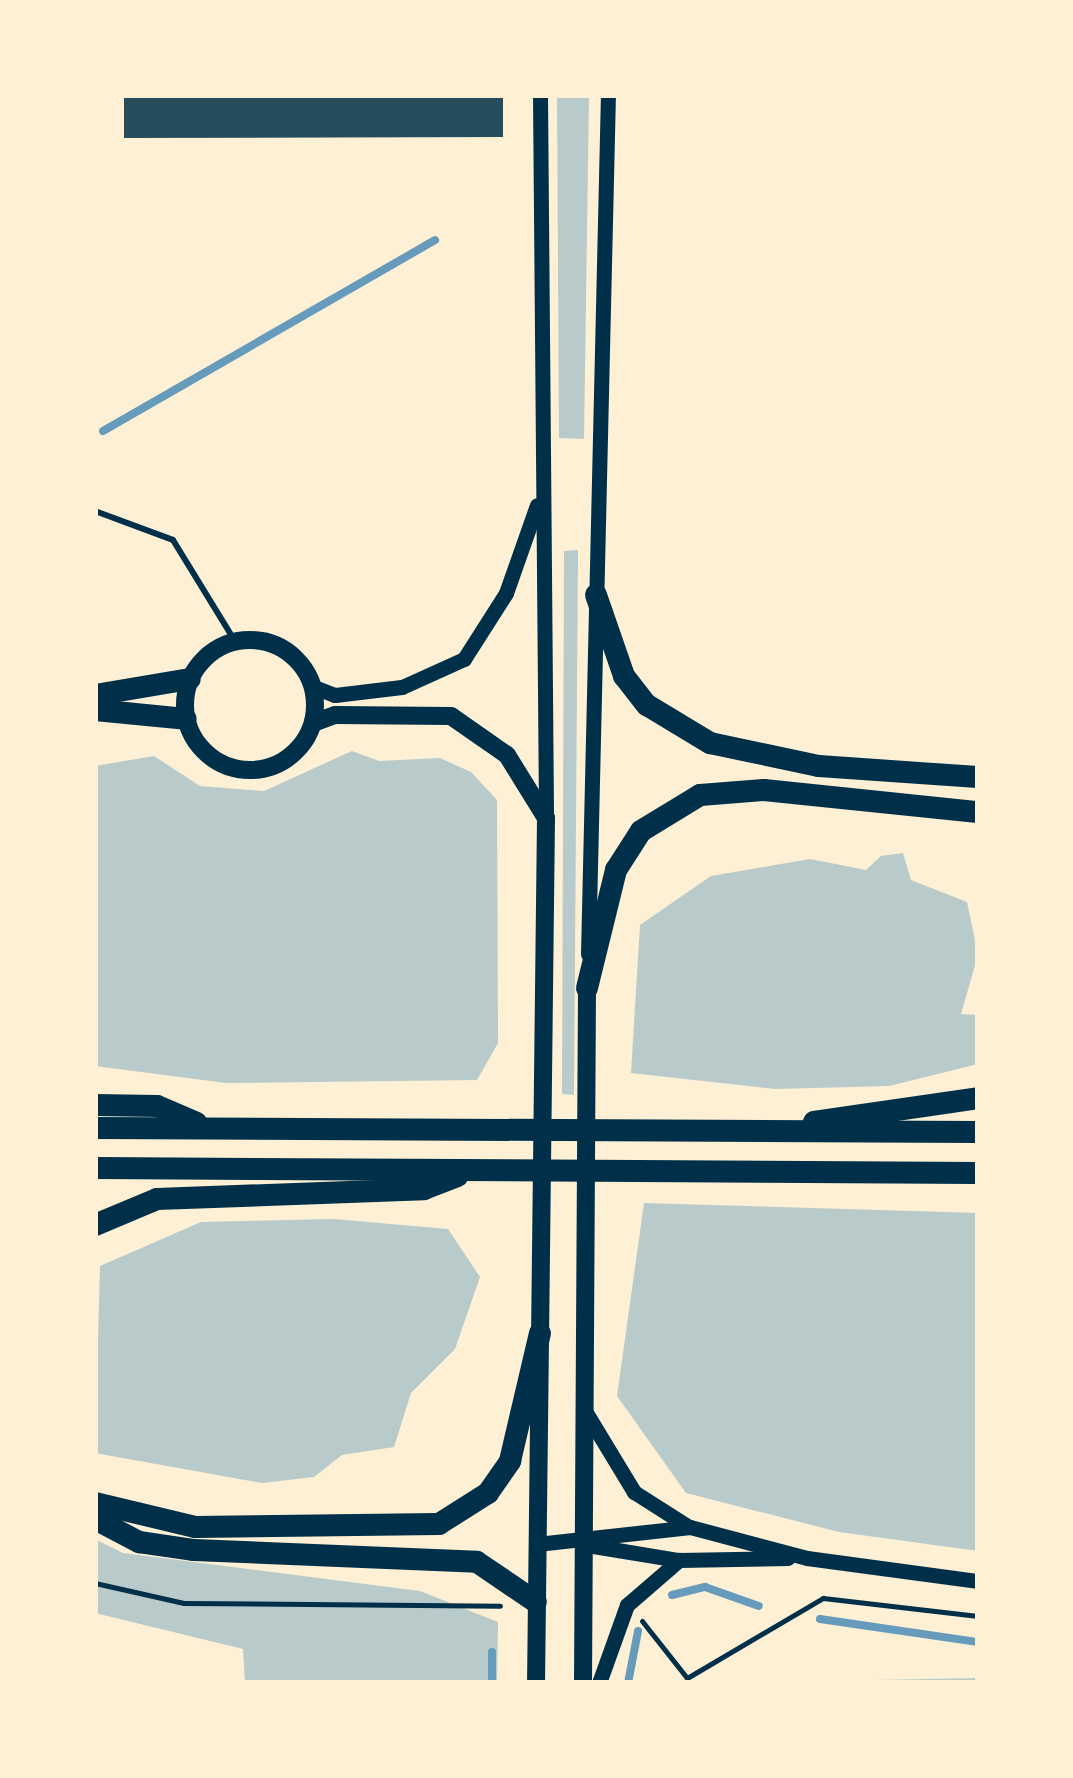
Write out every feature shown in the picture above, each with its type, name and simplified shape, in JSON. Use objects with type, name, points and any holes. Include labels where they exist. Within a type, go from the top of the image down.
[{"type":"highway","points":[[596,595],[624,676],[647,705],[710,742],[789,762],[978,777]]},
{"type":"highway","points":[[95,695],[190,680]]},
{"type":"highway","points":[[95,710],[186,719]]},
{"type":"highway","points":[[587,988],[616,870],[641,831],[700,795],[764,790],[978,812]]},
{"type":"highway","points":[[771,1131],[978,1098]]},
{"type":"highway","points":[[95,1105],[157,1106],[209,1128]]},
{"type":"highway","points":[[95,1128],[978,1132]]},
{"type":"highway","points":[[95,1168],[978,1174]]},
{"type":"highway","points":[[95,1225],[156,1199],[424,1189],[470,1171]]},
{"type":"highway","points":[[95,1502],[194,1527],[439,1524],[488,1492],[510,1461],[540,1333]]},
{"type":"highway","points":[[95,1519],[139,1542],[194,1550],[476,1562],[536,1602]]},
{"type":"main road","points":[[313,723],[314,687],[283,649],[235,641],[205,657],[190,680],[186,719],[204,752],[245,771],[288,759],[313,723],[335,714],[451,716],[507,755],[546,818],[536,1683]]},
{"type":"main road","points":[[583,1683],[587,988]]},
{"type":"street","points":[[540,95],[546,818]]},
{"type":"street","points":[[587,988],[608,95]]},
{"type":"street","points":[[314,687],[366,694],[432,679],[464,659],[506,593],[541,491]]},
{"type":"street","points":[[584,1408],[634,1492],[690,1527],[807,1558],[978,1581]]},
{"type":"street","points":[[538,1544],[582,1544],[690,1527]]},
{"type":"street","points":[[582,1544],[679,1560],[807,1558]]},
{"type":"street","points":[[599,1683],[627,1605],[679,1560]]},
{"type":"lane","points":[[95,510],[160,531],[180,547],[235,641]]},
{"type":"path","points":[[95,1583],[184,1602],[536,1602]]},
{"type":"path","points":[[627,1605],[687,1678],[822,1598],[978,1616]]},
{"type":"shaded area","points":[[557,95],[589,95],[584,439],[559,438]]},
{"type":"shaded area","points":[[578,550],[574,1095],[562,1094],[564,551]]},
{"type":"shaded area","points":[[352,751],[379,761],[440,758],[471,772],[497,800],[498,1043],[477,1080],[226,1083],[95,1066],[95,766],[154,756],[200,786],[264,791]]},
{"type":"shaded area","points":[[903,853],[911,880],[967,902],[978,955],[961,1014],[978,1015],[978,1064],[889,1086],[775,1089],[631,1073],[640,925],[711,876],[810,859],[866,870],[881,856]]},
{"type":"shaded area","points":[[644,1203],[978,1213],[978,1551],[839,1532],[686,1493],[617,1396]]},
{"type":"shaded area","points":[[334,1219],[448,1229],[480,1277],[455,1349],[411,1393],[394,1447],[342,1455],[314,1477],[262,1483],[95,1453],[100,1266],[201,1222]]},
{"type":"shaded area","points":[[95,1539],[123,1553],[420,1591],[498,1622],[497,1683],[245,1683],[243,1649],[95,1613]]},
{"type":"shaded area","points":[[978,1678],[978,1683],[720,1683]]},
{"type":"building","points":[[124,95],[503,95],[503,137],[124,138]]},
{"type":"waterway","points":[[103,431],[435,240]]},
{"type":"waterway","points":[[672,1595],[705,1587],[759,1606]]},
{"type":"waterway","points":[[820,1619],[978,1642]]},
{"type":"waterway","points":[[628,1683],[638,1631]]},
{"type":"waterway","points":[[492,1652],[492,1683]]}]
